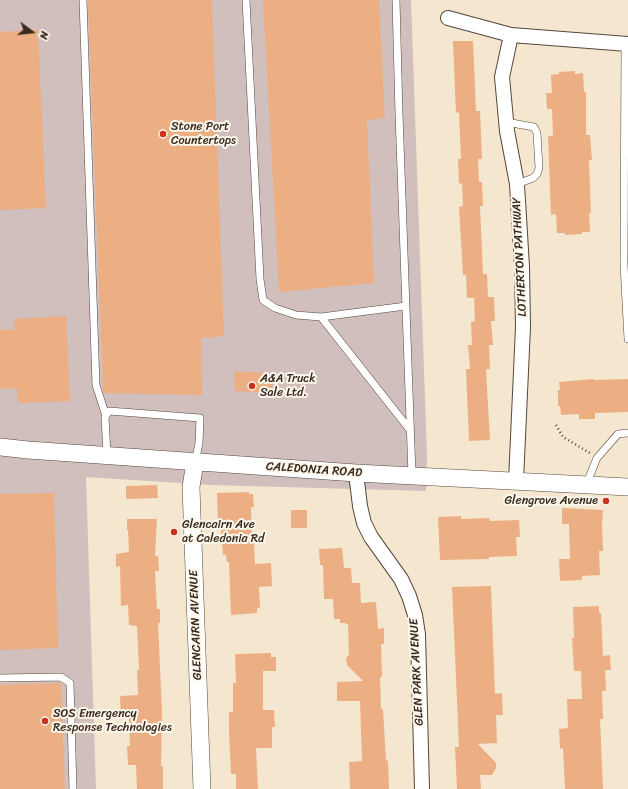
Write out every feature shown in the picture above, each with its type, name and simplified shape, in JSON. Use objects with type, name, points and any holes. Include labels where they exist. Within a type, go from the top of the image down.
[{"type":"street","points":[[448,18],[511,35],[627,43]]},
{"type":"street","name":"LOTHERTON PATHWAY","points":[[511,35],[502,76],[506,122],[517,184],[522,267],[523,327],[516,481]]},
{"type":"street","name":"CALEDONIA ROAD","points":[[0,447],[195,462],[412,476],[628,487]]},
{"type":"street","name":"GLENCAIRN AVENUE","points":[[195,462],[191,488],[202,789]]},
{"type":"street","name":"GLEN PARK AVENUE","points":[[356,472],[360,506],[364,523],[371,537],[400,579],[409,596],[415,615],[418,634],[422,789]]},
{"type":"lane","points":[[83,0],[96,385],[106,416],[107,455]]},
{"type":"lane","points":[[246,0],[260,279],[264,300],[274,308],[296,316],[321,316],[406,306]]},
{"type":"lane","points":[[396,0],[412,476]]},
{"type":"lane","points":[[627,43],[624,265],[628,340]]},
{"type":"lane","points":[[506,122],[534,127],[537,132],[539,168],[537,174],[534,178],[517,184]]},
{"type":"lane","points":[[321,316],[410,430]]},
{"type":"lane","points":[[106,416],[108,412],[200,418],[199,443],[195,462]]},
{"type":"lane","points":[[586,485],[597,458],[618,434],[628,433]]},
{"type":"lane","points":[[0,678],[62,676],[70,683],[73,789]]},
{"type":"path","points":[[556,425],[563,436],[597,458]]},
{"type":"shaded area","points":[[0,0],[411,0],[427,456],[426,491],[211,485],[86,477],[96,789],[0,789]]},
{"type":"building","points":[[88,0],[212,0],[224,336],[201,338],[202,395],[104,393],[103,390]]},
{"type":"building","points":[[263,0],[379,0],[385,118],[367,120],[374,283],[279,292]]},
{"type":"building","points":[[38,30],[46,208],[0,210],[0,32]]},
{"type":"building","points":[[453,41],[473,41],[476,111],[480,111],[482,159],[478,159],[479,182],[482,182],[483,206],[480,206],[483,274],[487,274],[488,297],[494,297],[495,321],[491,321],[493,345],[489,345],[490,369],[486,369],[490,440],[469,441],[466,369],[470,369],[468,345],[472,345],[471,322],[475,321],[474,298],[467,298],[466,275],[463,275],[459,207],[463,206],[462,183],[459,184],[458,159],[461,159],[459,112],[456,113]]},
{"type":"building","points":[[575,71],[575,74],[583,73],[584,92],[586,92],[586,135],[590,135],[592,160],[589,160],[591,213],[589,213],[590,232],[565,235],[565,233],[557,233],[556,214],[551,215],[548,136],[553,136],[552,109],[547,109],[546,93],[552,93],[551,75],[559,74],[559,72]]},
{"type":"building","points":[[66,316],[70,401],[18,403],[17,388],[0,389],[0,330],[14,330],[14,319]]},
{"type":"building","points":[[235,371],[268,373],[268,377],[273,377],[272,393],[234,391]]},
{"type":"building","points":[[594,379],[628,379],[628,412],[595,413],[595,419],[579,419],[579,414],[561,415],[560,406],[558,406],[558,390],[560,390],[559,382]]},
{"type":"building","points":[[157,485],[158,498],[126,499],[126,486]]},
{"type":"building","points":[[249,492],[249,494],[253,494],[254,507],[251,507],[252,542],[254,542],[255,564],[271,563],[272,586],[259,587],[260,608],[257,608],[257,613],[231,615],[229,562],[227,562],[226,555],[223,555],[221,530],[218,530],[217,493]]},
{"type":"building","points":[[54,493],[58,648],[0,650],[0,494]]},
{"type":"building","points":[[562,508],[603,510],[603,551],[599,551],[600,575],[582,576],[582,580],[560,581],[559,559],[570,559],[569,524],[562,524]]},
{"type":"building","points":[[291,510],[307,510],[307,528],[291,528]]},
{"type":"building","points":[[461,516],[461,519],[489,518],[490,521],[519,520],[520,537],[516,537],[517,556],[489,557],[489,559],[440,560],[438,517]]},
{"type":"building","points":[[127,519],[157,519],[155,556],[158,556],[159,571],[155,571],[157,609],[160,609],[160,623],[158,623],[162,711],[161,767],[163,766],[163,789],[137,789],[136,765],[128,765],[127,746],[130,746],[129,717],[121,717],[120,696],[138,695],[137,670],[139,670],[137,626],[129,625],[128,605],[121,606],[120,566],[116,567],[116,554],[129,552]]},
{"type":"building","points":[[342,548],[344,568],[351,568],[352,583],[360,583],[361,603],[376,602],[378,629],[384,628],[384,644],[381,644],[382,677],[380,677],[381,709],[383,709],[389,789],[350,789],[349,762],[362,761],[360,701],[337,701],[337,682],[363,681],[347,665],[346,658],[349,655],[348,624],[340,623],[340,619],[334,619],[333,599],[324,599],[323,565],[320,565],[319,549]]},
{"type":"building","points":[[491,586],[495,694],[502,693],[503,715],[496,715],[497,743],[478,744],[496,763],[496,768],[492,775],[480,775],[481,789],[457,789],[455,747],[459,747],[452,587]]},
{"type":"building","points":[[599,606],[599,612],[601,614],[603,656],[610,655],[611,670],[605,670],[606,691],[602,691],[603,719],[600,719],[603,789],[565,789],[563,748],[560,749],[559,729],[568,728],[567,699],[582,699],[581,671],[574,671],[572,638],[574,638],[573,607]]},
{"type":"building","points":[[271,653],[271,657],[276,657],[276,671],[263,671],[263,710],[274,710],[275,727],[272,727],[272,748],[256,748],[258,789],[236,789],[236,774],[231,774],[229,733],[229,712],[233,712],[233,683],[236,683],[235,654]]},
{"type":"building","points":[[61,683],[65,789],[0,789],[0,685]]},
{"type":"place","name":"Stone Port Countertops","points":[[163,134]]},
{"type":"place","name":"A&A Truck Sale Ltd.","points":[[252,386]]},
{"type":"place","name":"Glengrove Avenue","points":[[606,501]]},
{"type":"place","name":"Glencairn Ave at Caledonia Rd","points":[[174,532]]},
{"type":"place","name":"SOS Emergency Response Technologies","points":[[45,721]]}]
